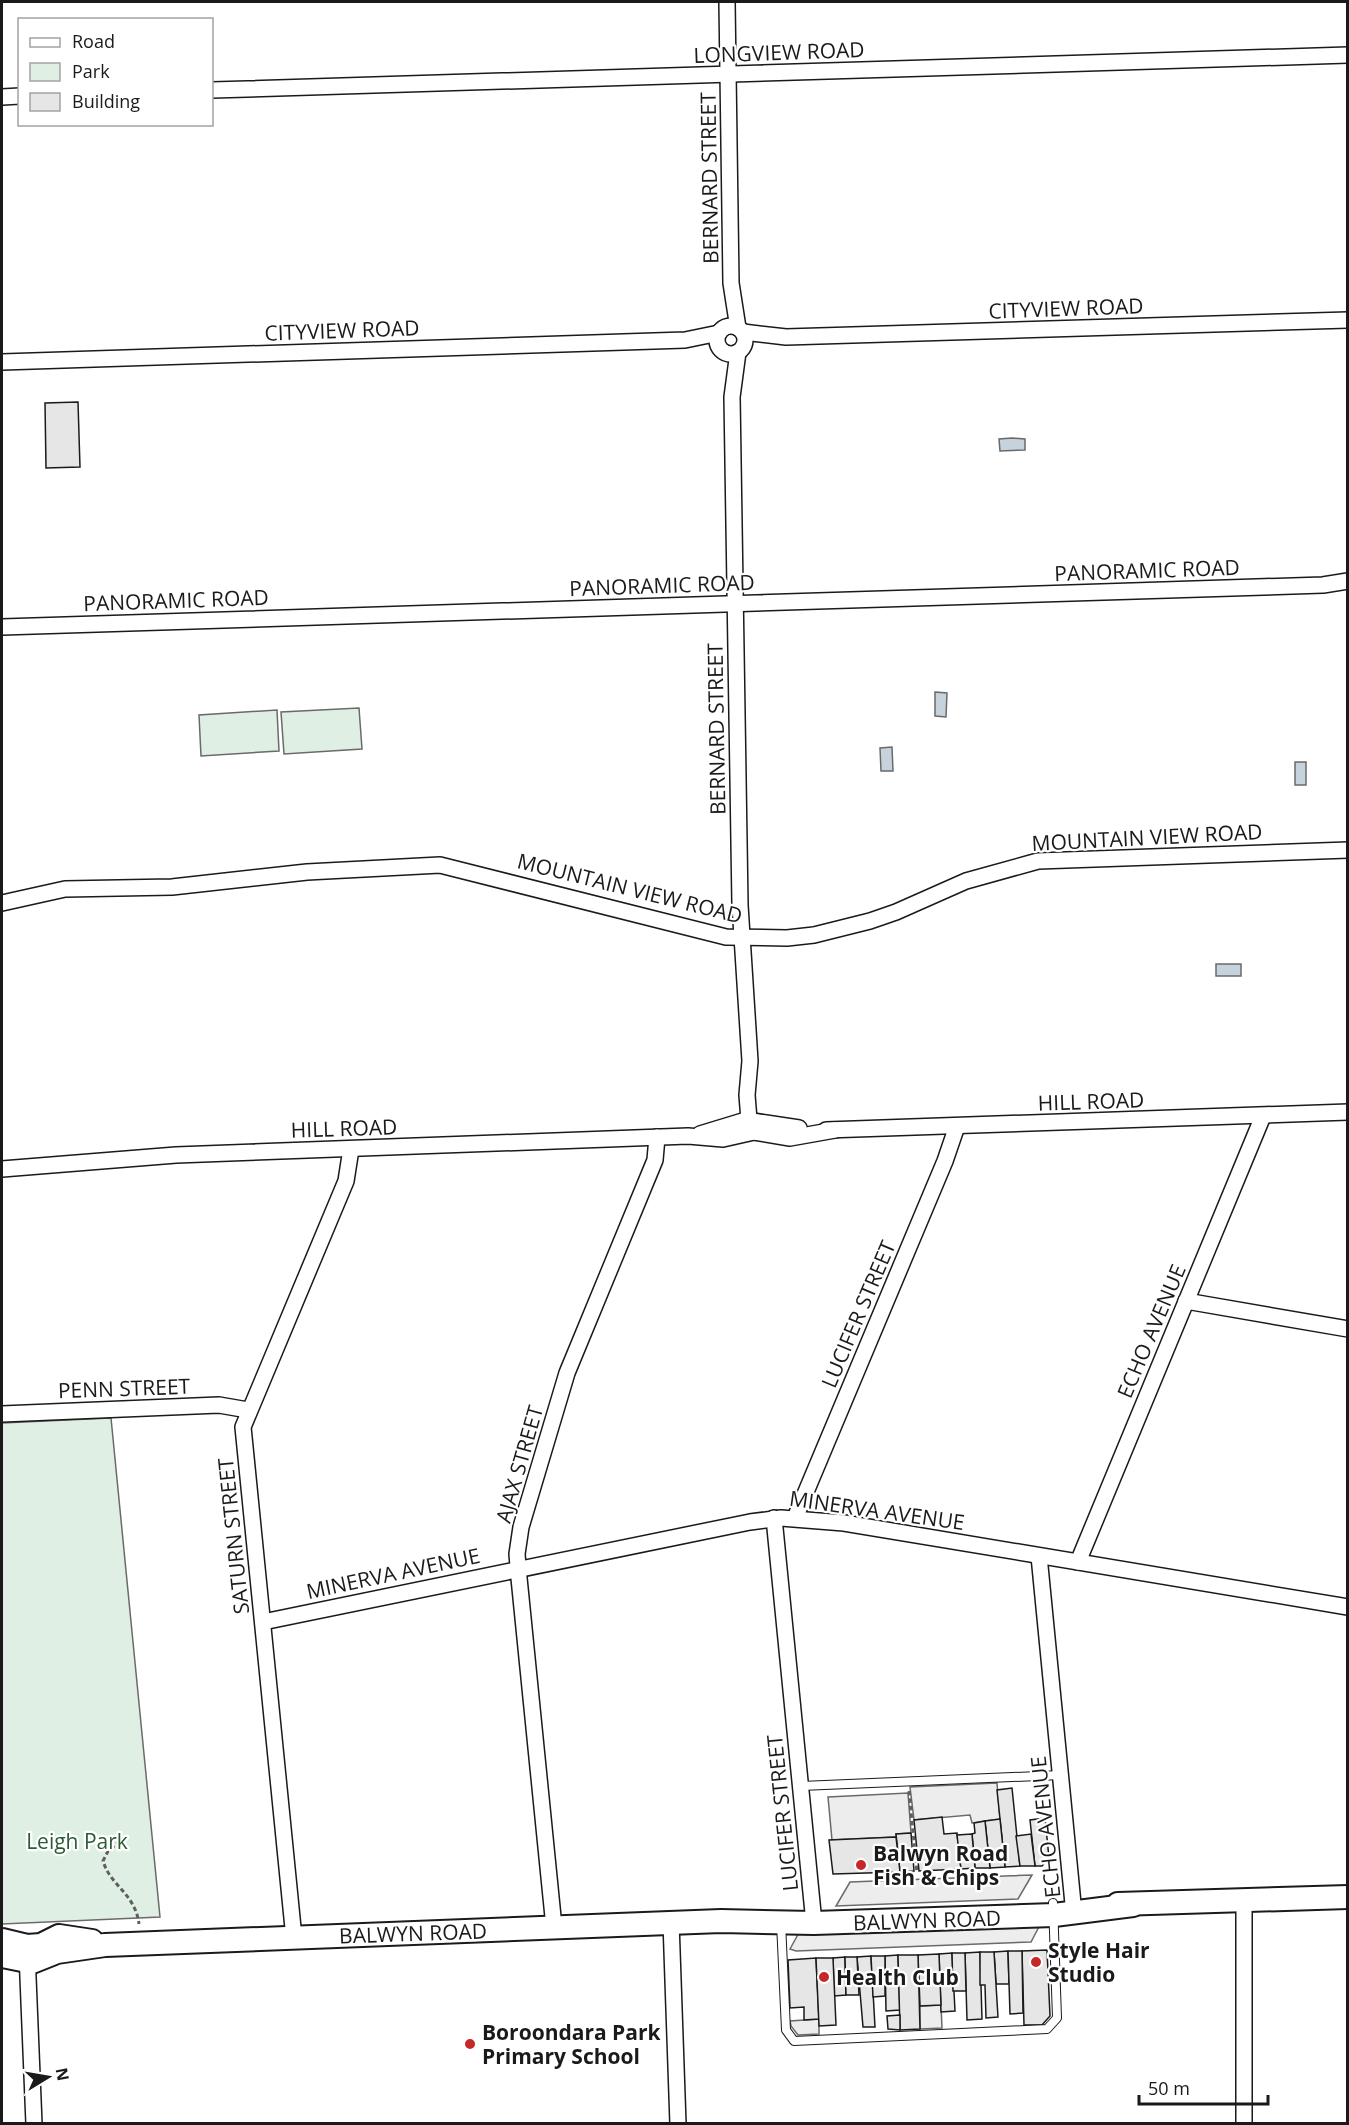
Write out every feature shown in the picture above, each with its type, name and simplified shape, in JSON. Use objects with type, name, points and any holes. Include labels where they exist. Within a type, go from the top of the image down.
[{"type":"street","name":"BERNARD STREET","points":[[727,2],[741,938],[750,1061],[756,1085],[754,1124]]},
{"type":"street","name":"LONGVIEW ROAD","points":[[213,90],[1347,55]]},
{"type":"street","points":[[2,97],[18,96]]},
{"type":"street","name":"CITYVIEW ROAD","points":[[2,362],[1347,320]]},
{"type":"street","name":"PANORAMIC ROAD","points":[[2,627],[1323,585],[1347,581]]},
{"type":"street","name":"PANORAMIC ROAD","points":[[1323,585],[1347,588]]},
{"type":"street","name":"MOUNTAIN VIEW ROAD","points":[[2,903],[65,889],[204,885],[307,872],[434,864],[477,872],[707,933],[741,938],[801,937],[870,921],[966,881],[1038,861],[1347,850]]},
{"type":"street","name":"HILL ROAD","points":[[2,1168],[176,1155],[688,1136],[723,1139],[754,1124],[790,1138],[835,1130],[1347,1112]]},
{"type":"street","name":"ECHO AVENUE","points":[[1078,1562],[1263,1116]]},
{"type":"street","name":"LUCIFER STREET","points":[[795,1518],[945,1161],[957,1126]]},
{"type":"street","name":"AJAX STREET","points":[[554,1927],[518,1569],[521,1527],[567,1373],[655,1160],[657,1137]]},
{"type":"street","name":"SATURN STREET","points":[[294,1938],[243,1427],[248,1410],[346,1181],[351,1149]]},
{"type":"street","points":[[1186,1301],[1347,1329]]},
{"type":"street","name":"PENN STREET","points":[[2,1414],[219,1406],[248,1410]]},
{"type":"street","name":"LUCIFER STREET","points":[[774,1518],[813,1917]]},
{"type":"street","name":"MINERVA AVENUE","points":[[263,1622],[774,1518],[844,1523],[1347,1607]]},
{"type":"street","name":"ECHO AVENUE","points":[[1039,1556],[1061,1775],[1064,1908]]},
{"type":"street","name":"BALWYN ROAD","points":[[2,1956],[27,1954],[64,1936],[105,1944],[141,1943],[1347,1897]]},
{"type":"street","points":[[1244,1900],[1244,2124]]},
{"type":"street","points":[[671,1923],[678,2124]]},
{"type":"street","name":"BALWYN ROAD","points":[[2,1940],[27,1954]]},
{"type":"street","points":[[27,1954],[34,2124]]},
{"type":"lane","points":[[801,1786],[1061,1775]]},
{"type":"lane","points":[[781,1918],[786,2030],[794,2041],[1047,2030],[1057,2018],[1064,1908]]},
{"type":"path","points":[[908,1781],[917,1873]]},
{"type":"path","points":[[120,1841],[108,1851],[103,1861],[107,1873],[126,1892],[137,1910],[141,1943]]},
{"type":"green space","points":[[359,708],[362,749],[284,754],[281,712]]},
{"type":"green space","points":[[277,710],[279,751],[201,756],[199,715]]},
{"type":"green space","name":"Leigh Park","points":[[111,1418],[160,1917],[2,1924],[2,1423]]},
{"type":"shaded area","points":[[999,439],[1025,439],[1025,450],[1000,451]]},
{"type":"shaded area","points":[[935,692],[947,693],[946,717],[935,716]]},
{"type":"shaded area","points":[[892,747],[893,771],[881,771],[880,748]]},
{"type":"shaded area","points":[[1295,762],[1306,762],[1306,785],[1295,785]]},
{"type":"shaded area","points":[[1216,964],[1241,964],[1241,976],[1216,976]]},
{"type":"shaded area","points":[[997,1783],[1000,1819],[972,1823],[970,1815],[914,1820],[910,1787]]},
{"type":"shaded area","points":[[908,1793],[911,1833],[896,1834],[896,1837],[832,1840],[828,1797]]},
{"type":"shaded area","points":[[1032,1875],[1018,1899],[836,1906],[850,1882]]},
{"type":"shaded area","points":[[1042,1921],[1031,1942],[796,1951],[790,1949],[801,1929]]},
{"type":"shaded area","points":[[941,2005],[942,2028],[920,2029],[920,2006]]},
{"type":"shaded area","points":[[819,2019],[819,2034],[798,2035],[790,2021]]},
{"type":"building","points":[[78,402],[80,467],[46,468],[45,403]]},
{"type":"building","points":[[1012,1788],[1020,1866],[1005,1867],[997,1790]]},
{"type":"building","points":[[942,1817],[944,1834],[957,1833],[961,1869],[919,1871],[914,1820]]},
{"type":"building","points":[[1045,1818],[1049,1858],[1042,1866],[1035,1866],[1030,1820]]},
{"type":"building","points":[[1000,1819],[1005,1867],[990,1868],[985,1821]]},
{"type":"building","points":[[985,1821],[990,1868],[975,1868],[972,1834],[975,1833],[974,1823]]},
{"type":"building","points":[[911,1833],[914,1871],[900,1872],[896,1834]]},
{"type":"building","points":[[972,1834],[975,1868],[961,1869],[957,1835]]},
{"type":"building","points":[[1031,1834],[1035,1866],[1020,1866],[1016,1836]]},
{"type":"building","points":[[896,1837],[900,1872],[833,1874],[829,1840]]},
{"type":"building","points":[[1047,1950],[1050,2016],[1042,2025],[1024,2025],[1022,1951]]},
{"type":"building","points":[[1008,1951],[1009,1984],[996,1984],[994,1952]]},
{"type":"building","points":[[1008,1951],[1022,1951],[1023,2013],[1010,2014]]},
{"type":"building","points":[[980,1952],[982,2019],[967,2020],[965,1953]]},
{"type":"building","points":[[980,1952],[994,1952],[998,2017],[986,2018],[985,1985],[980,1985]]},
{"type":"building","points":[[952,1953],[955,2011],[941,2012],[939,1954]]},
{"type":"building","points":[[952,1953],[965,1953],[966,1991],[953,1991]]},
{"type":"building","points":[[939,1954],[941,2005],[920,2006],[918,1955]]},
{"type":"building","points":[[898,1955],[900,2010],[886,2011],[885,1956]]},
{"type":"building","points":[[898,1955],[918,1955],[920,2029],[900,2030]]},
{"type":"building","points":[[871,1956],[875,2027],[863,2027],[857,1957]]},
{"type":"building","points":[[871,1956],[885,1956],[885,1996],[873,1997]]},
{"type":"building","points":[[845,1957],[846,1995],[834,1996],[833,1958]]},
{"type":"building","points":[[845,1957],[857,1957],[859,1995],[846,1995]]},
{"type":"building","points":[[816,1958],[819,2019],[804,2020],[804,2007],[790,2008],[788,1960]]},
{"type":"building","points":[[816,1958],[833,1958],[836,2025],[819,2026]]},
{"type":"building","points":[[900,2015],[900,2030],[888,2029],[887,2016]]},
{"type":"place","name":"Balwyn Road Fish & Chips","points":[[861,1865]]},
{"type":"place","name":"Style Hair Studio","points":[[1036,1962]]},
{"type":"place","name":"Health Club","points":[[824,1977]]},
{"type":"place","name":"Boroondara Park Primary School","points":[[470,2044]]}]
